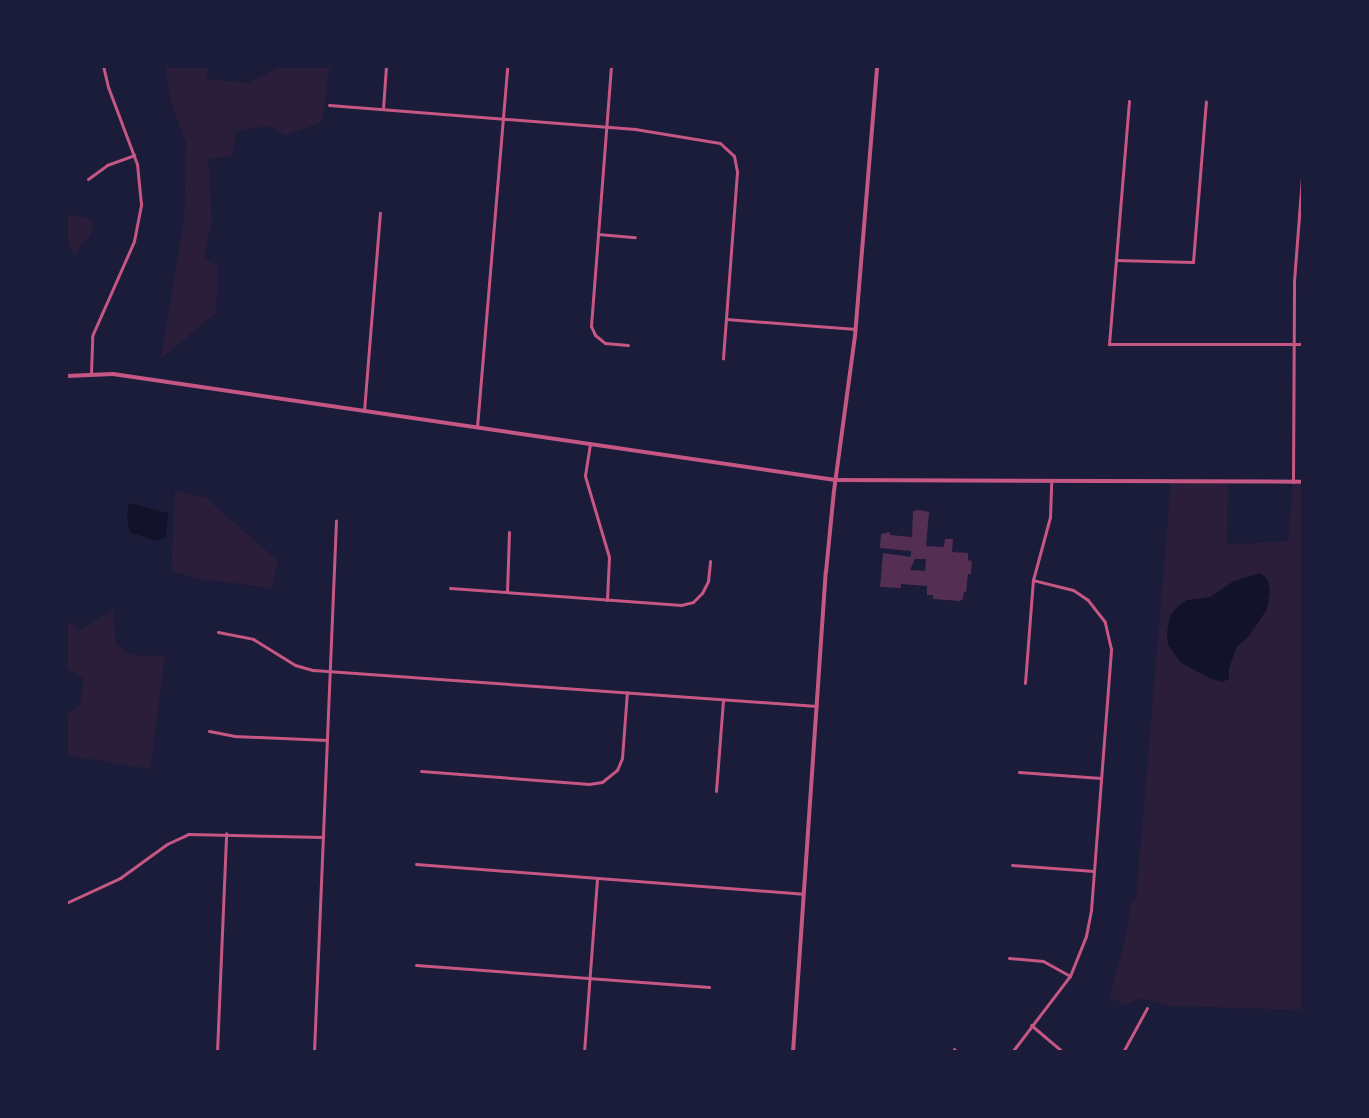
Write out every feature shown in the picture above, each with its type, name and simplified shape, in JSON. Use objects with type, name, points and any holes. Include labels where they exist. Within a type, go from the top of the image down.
[{"type":"street","points":[[91,373],[92,336],[134,241],[140,217],[140,179],[103,66]]},
{"type":"street","points":[[382,109],[386,66]]},
{"type":"street","points":[[477,427],[507,66]]},
{"type":"street","points":[[611,66],[591,326],[595,335],[605,343],[628,345]]},
{"type":"street","points":[[793,1052],[835,480],[856,329],[877,66]]},
{"type":"street","points":[[1129,101],[1109,344],[1303,344]]},
{"type":"street","points":[[1116,260],[1193,262],[1206,102]]},
{"type":"street","points":[[329,105],[606,127],[714,140],[726,146],[734,156],[737,172],[723,358]]},
{"type":"street","points":[[88,179],[107,165],[134,155]]},
{"type":"street","points":[[1293,482],[1294,268],[1303,165]]},
{"type":"street","points":[[364,411],[380,213]]},
{"type":"street","points":[[598,234],[635,237]]},
{"type":"street","points":[[726,319],[856,329]]},
{"type":"street","points":[[66,376],[91,373],[124,375],[835,480],[1303,482]]},
{"type":"street","points":[[590,444],[585,476],[609,557],[607,600]]},
{"type":"street","points":[[1025,683],[1033,580],[1050,517],[1051,482]]},
{"type":"street","points":[[314,1052],[336,520]]},
{"type":"street","points":[[507,592],[509,532]]},
{"type":"street","points":[[450,588],[687,604],[698,598],[706,588],[710,561]]},
{"type":"street","points":[[1012,1052],[1070,976],[1086,936],[1094,871],[1111,649],[1108,630],[1095,606],[1081,594],[1033,580]]},
{"type":"street","points":[[218,632],[253,639],[304,668],[817,706]]},
{"type":"street","points":[[422,771],[589,784],[602,782],[617,770],[622,758],[627,692]]},
{"type":"street","points":[[716,790],[723,700]]},
{"type":"street","points":[[209,731],[234,736],[327,740]]},
{"type":"street","points":[[1019,772],[1101,778]]},
{"type":"street","points":[[66,903],[120,878],[179,837],[198,832],[323,837]]},
{"type":"street","points":[[216,1052],[226,833]]},
{"type":"street","points":[[416,864],[805,894]]},
{"type":"street","points":[[1012,865],[1094,871]]},
{"type":"street","points":[[584,1052],[597,878]]},
{"type":"street","points":[[1009,958],[1043,961],[1070,976]]},
{"type":"street","points":[[416,965],[709,987]]},
{"type":"street","points":[[1123,1052],[1147,1008]]},
{"type":"street","points":[[1031,1025],[1063,1052]]},
{"type":"shaded area","points":[[166,66],[208,66],[207,79],[248,83],[281,66],[330,66],[322,122],[285,136],[270,126],[236,131],[233,156],[208,159],[212,219],[204,260],[218,265],[216,313],[161,359],[184,221],[186,144],[169,96]]},
{"type":"shaded area","points":[[66,214],[91,219],[93,231],[74,255],[66,239]]},
{"type":"shaded area","points":[[1171,482],[1228,482],[1227,545],[1288,541],[1293,482],[1303,482],[1303,1010],[1169,1006],[1141,998],[1125,1005],[1109,997],[1123,948],[1132,898],[1136,899]]},
{"type":"shaded area","points":[[175,491],[206,498],[278,561],[272,588],[200,579],[171,571]]},
{"type":"shaded area","points":[[129,503],[168,513],[166,537],[156,541],[130,532],[127,519]]},
{"type":"shaded area","points":[[1260,573],[1267,579],[1270,589],[1267,609],[1250,635],[1237,647],[1229,668],[1229,679],[1222,682],[1209,678],[1180,662],[1168,645],[1167,633],[1170,616],[1177,607],[1187,600],[1210,597],[1234,581]]},
{"type":"shaded area","points":[[113,610],[116,644],[130,655],[165,656],[150,769],[66,755],[66,716],[80,704],[84,679],[66,668],[66,620],[81,630]]},
{"type":"building","points":[[913,511],[929,512],[926,546],[944,547],[945,539],[953,539],[952,552],[968,553],[968,560],[972,561],[971,574],[968,574],[966,592],[960,601],[933,599],[933,595],[927,595],[927,586],[901,584],[901,588],[880,587],[883,553],[911,557],[911,551],[880,548],[881,534],[890,532],[890,535],[912,537]],"holes":[[[915,559],[926,559],[925,571],[910,570]]]}]
